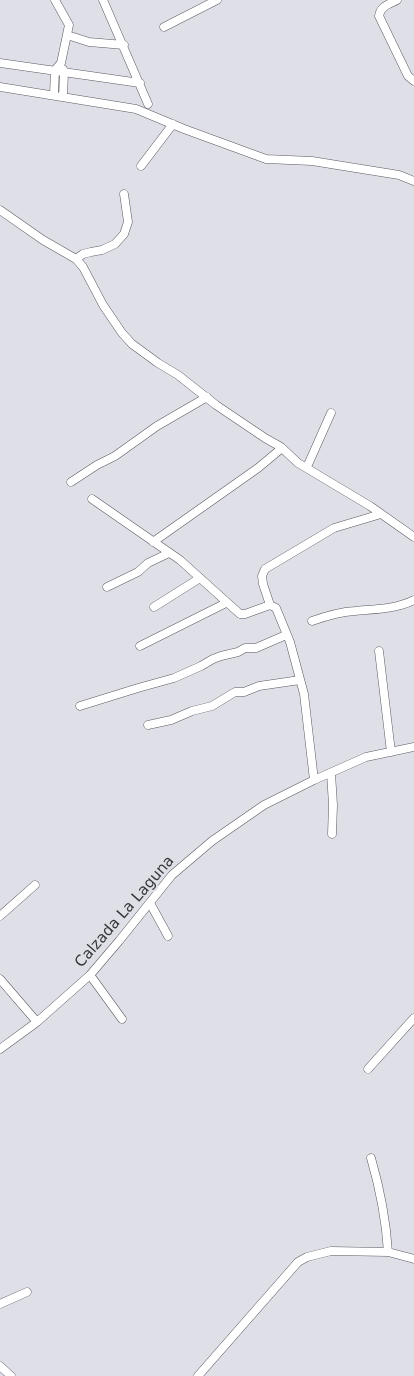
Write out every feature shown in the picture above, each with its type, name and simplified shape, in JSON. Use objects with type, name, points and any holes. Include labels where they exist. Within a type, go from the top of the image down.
[{"type":"street","points":[[54,96],[55,70],[61,63],[69,25],[55,0]]},
{"type":"street","points":[[103,0],[148,104]]},
{"type":"street","points":[[164,27],[217,0]]},
{"type":"street","points":[[397,0],[383,7],[379,16],[408,76],[414,81]]},
{"type":"street","points":[[67,35],[89,42],[124,45]]},
{"type":"street","points":[[0,62],[140,83]]},
{"type":"street","points":[[61,63],[64,72],[62,97]]},
{"type":"street","points":[[0,87],[136,109],[266,159],[312,161],[399,175],[414,181]]},
{"type":"street","points":[[141,166],[173,124]]},
{"type":"street","points":[[76,260],[83,254],[102,250],[115,244],[124,234],[128,222],[124,194]]},
{"type":"street","points":[[0,210],[42,240],[76,260],[83,267],[103,305],[132,344],[158,364],[178,375],[216,405],[282,448],[298,463],[381,514],[414,537]]},
{"type":"street","points":[[71,482],[115,456],[157,426],[207,397]]},
{"type":"street","points":[[307,467],[331,413]]},
{"type":"street","points":[[153,542],[258,468],[282,448]]},
{"type":"street","points":[[92,499],[180,560],[240,614],[270,605]]},
{"type":"street","points":[[314,780],[304,694],[286,634],[276,608],[270,605],[262,576],[265,569],[334,528],[381,514]]},
{"type":"street","points":[[107,587],[138,572],[148,564],[169,553]]},
{"type":"street","points":[[154,607],[200,578]]},
{"type":"street","points":[[312,621],[330,615],[383,609],[414,600]]},
{"type":"street","points":[[140,646],[226,603]]},
{"type":"street","points":[[80,706],[174,678],[220,656],[238,652],[245,648],[256,648],[286,634]]},
{"type":"street","points":[[379,651],[391,752]]},
{"type":"street","points":[[148,725],[171,720],[192,711],[212,706],[235,692],[244,692],[260,686],[300,680]]},
{"type":"street","name":"Calzada La Laguna","points":[[0,1049],[37,1022],[90,975],[172,875],[212,841],[264,805],[314,780],[366,757],[414,748]]},
{"type":"street","points":[[331,773],[332,834]]},
{"type":"street","points":[[0,916],[35,886]]},
{"type":"street","points":[[150,903],[168,936]]},
{"type":"street","points":[[90,975],[122,1019]]},
{"type":"street","points":[[0,979],[37,1022]]},
{"type":"street","points":[[368,1069],[414,1018]]},
{"type":"street","points":[[371,1158],[377,1178],[388,1252]]},
{"type":"street","points":[[198,1376],[298,1262],[307,1257],[331,1251],[388,1252],[414,1258]]},
{"type":"street","points":[[0,1304],[27,1292]]},
{"type":"street","points":[[0,1366],[11,1376]]}]
